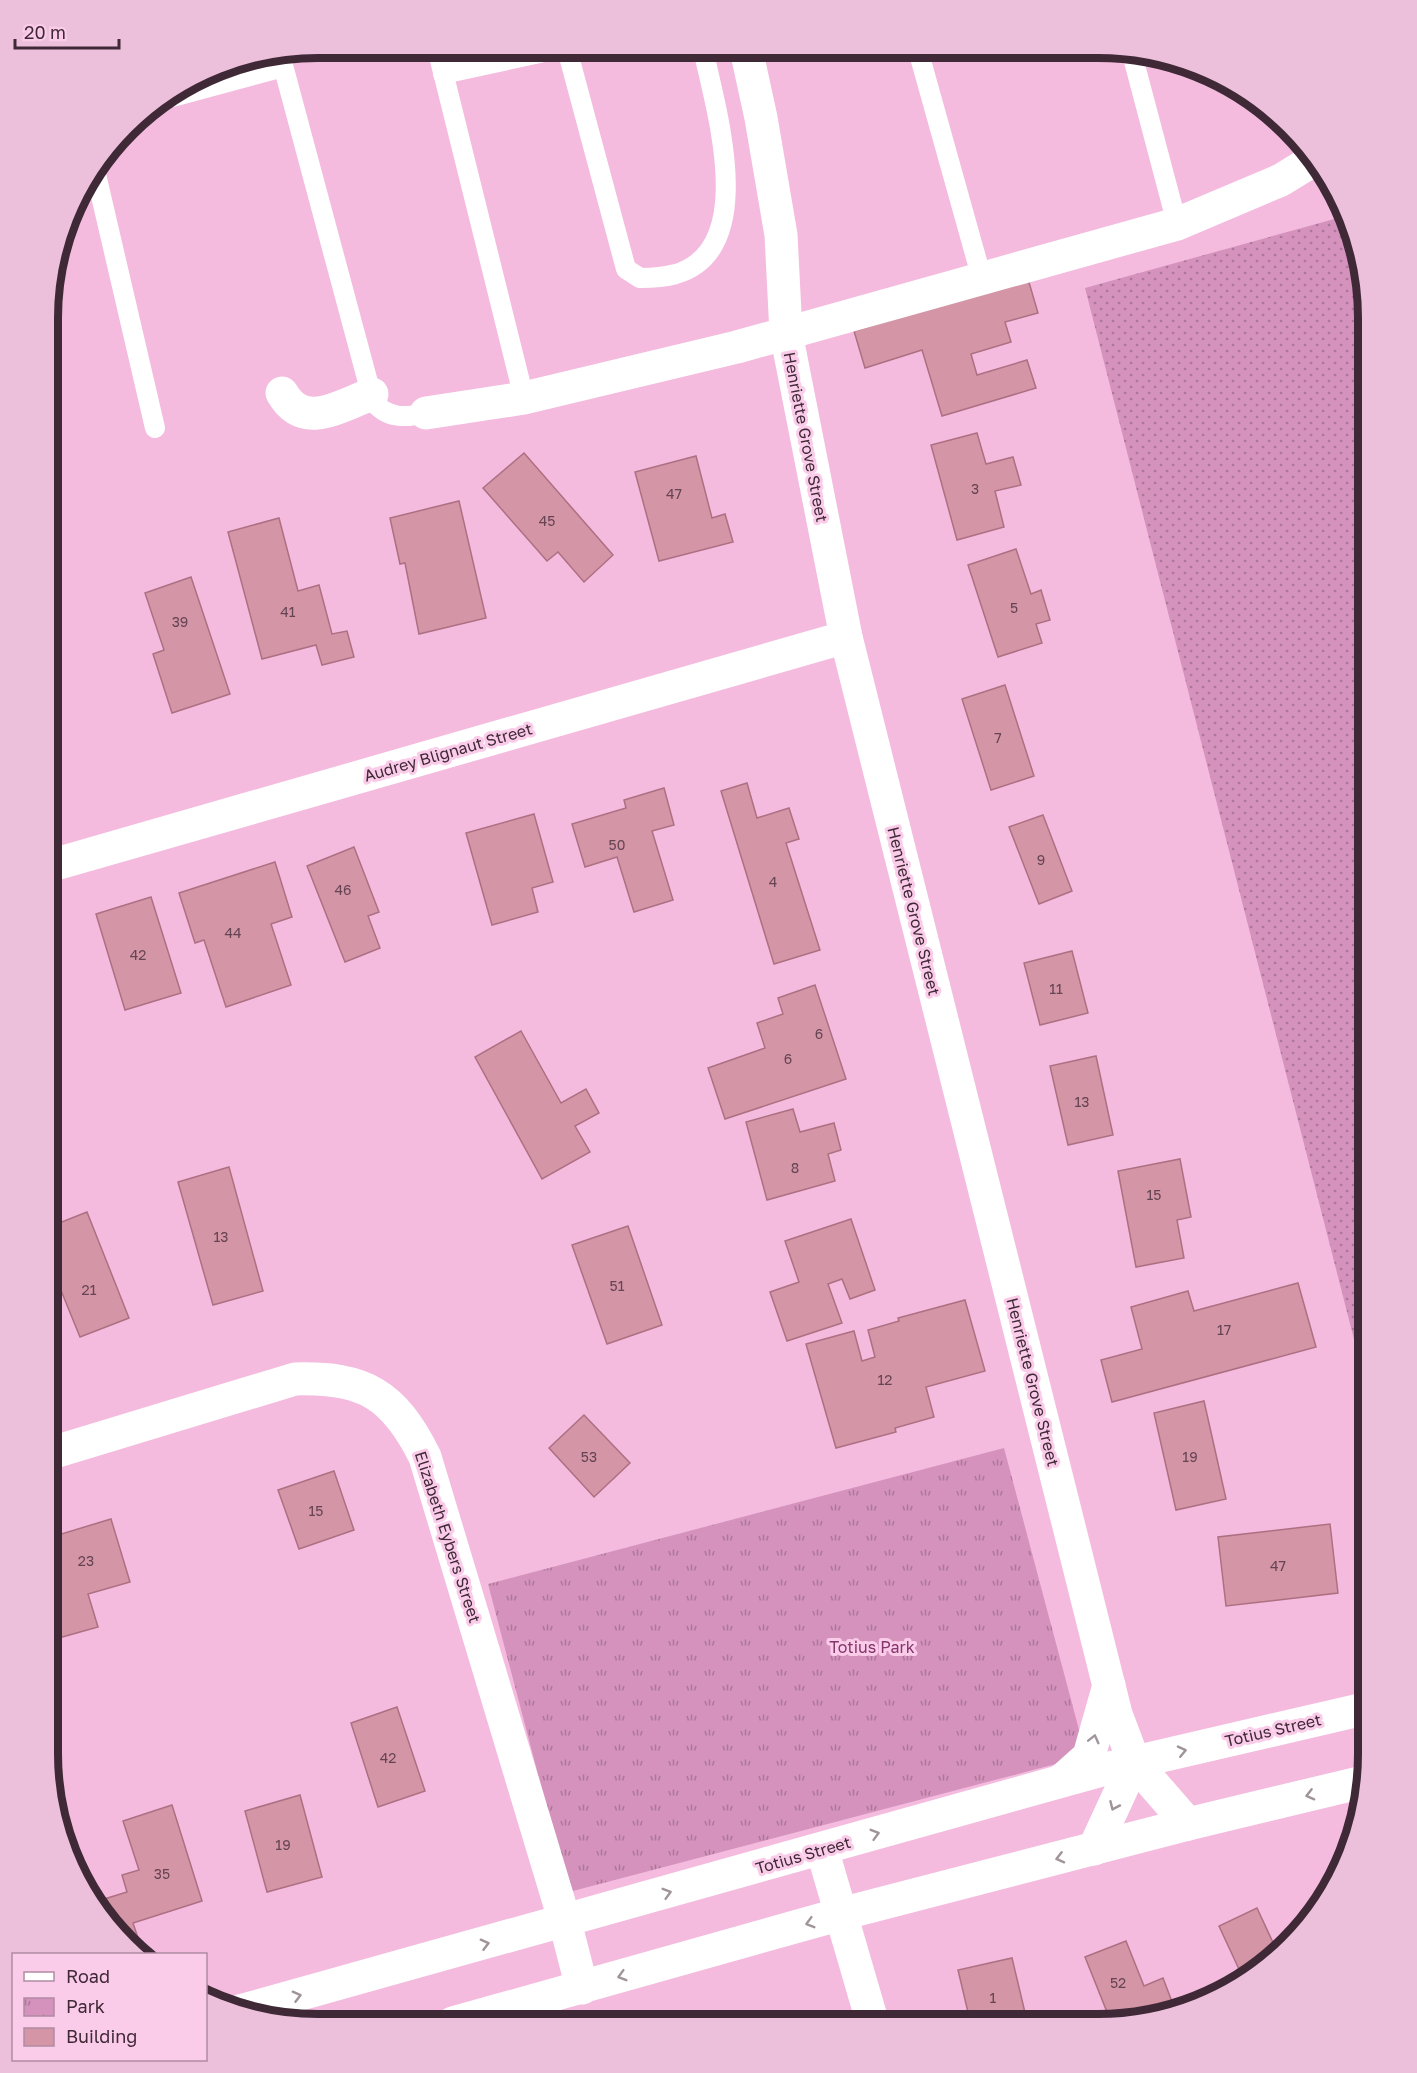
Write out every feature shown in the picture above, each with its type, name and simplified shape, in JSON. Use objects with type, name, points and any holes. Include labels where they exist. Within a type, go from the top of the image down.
[{"type":"street","name":"Henriette Grove Street","points":[[748,58],[761,118],[781,235],[786,333],[846,637],[1109,1685],[1134,1762],[1188,1824]]},
{"type":"street","points":[[426,413],[524,398],[737,347],[1177,224],[1281,180],[1307,163]]},
{"type":"street","points":[[282,393],[295,411],[306,415],[372,394]]},
{"type":"street","name":"Audrey Blignaut Street","points":[[58,864],[846,637]]},
{"type":"street","name":"Elizabeth Eybers Street","points":[[58,1451],[295,1379],[331,1378],[365,1387],[410,1426],[426,1457],[565,1922],[582,1988]]},
{"type":"street","points":[[1060,1782],[1089,1756],[1109,1685]]},
{"type":"street","name":"Totius Street","points":[[255,2007],[1134,1762],[1358,1710]]},
{"type":"street","points":[[1094,1849],[1134,1762]]},
{"type":"street","points":[[486,2014],[841,1914],[1188,1824],[1357,1784]]},
{"type":"street","points":[[822,1849],[870,2014]]},
{"type":"lane","points":[[439,58],[524,398]]},
{"type":"lane","points":[[443,74],[517,58]]},
{"type":"lane","points":[[569,58],[626,269],[640,278],[677,274],[694,265],[710,249],[721,228],[727,166],[705,58]]},
{"type":"lane","points":[[920,58],[982,279]]},
{"type":"lane","points":[[281,61],[372,394],[378,407],[394,416],[407,418],[426,413]]},
{"type":"lane","points":[[1134,61],[1177,224]]},
{"type":"lane","points":[[196,89],[279,62]]},
{"type":"lane","points":[[98,181],[154,428]]},
{"type":"green space","points":[[1338,218],[1350,251],[1358,301],[1358,1355],[1085,288]]},
{"type":"green space","name":"Totius Park","points":[[1004,1448],[1086,1756],[569,1892],[488,1584]]},
{"type":"building","points":[[1028,279],[1038,313],[1005,322],[1011,342],[971,354],[977,375],[1027,360],[1036,388],[942,416],[922,350],[865,368],[854,331]]},
{"type":"building","points":[[977,433],[986,464],[1013,457],[1021,485],[995,491],[1004,527],[957,540],[931,445]]},
{"type":"building","points":[[524,453],[613,555],[584,582],[558,552],[547,561],[483,488]]},
{"type":"building","points":[[696,456],[712,518],[725,514],[733,542],[659,561],[635,472]]},
{"type":"building","points":[[459,501],[486,618],[419,634],[405,563],[400,564],[390,518]]},
{"type":"building","points":[[279,518],[298,591],[319,585],[332,634],[347,631],[354,657],[322,665],[316,645],[262,659],[228,532]]},
{"type":"building","points":[[1016,549],[1031,594],[1041,590],[1050,620],[1036,624],[1042,643],[998,657],[968,565]]},
{"type":"building","points":[[191,577],[230,694],[172,713],[153,654],[164,650],[145,593]]},
{"type":"building","points":[[1005,685],[1034,776],[991,790],[962,699]]},
{"type":"building","points":[[747,783],[757,818],[789,808],[799,839],[786,843],[820,950],[774,964],[721,791]]},
{"type":"building","points":[[664,788],[674,825],[652,831],[673,900],[634,912],[617,857],[585,867],[572,824],[626,808],[624,800]]},
{"type":"building","points":[[534,814],[553,882],[532,888],[538,912],[492,925],[466,833]]},
{"type":"building","points":[[1043,815],[1072,891],[1039,904],[1009,827]]},
{"type":"building","points":[[354,847],[379,912],[368,916],[380,948],[345,962],[307,866]]},
{"type":"building","points":[[275,862],[292,917],[271,924],[291,985],[226,1007],[204,940],[195,943],[179,893]]},
{"type":"building","points":[[151,897],[181,993],[125,1010],[96,914]]},
{"type":"building","points":[[1072,951],[1088,1013],[1040,1025],[1024,963]]},
{"type":"building","points":[[815,985],[846,1079],[725,1119],[708,1068],[765,1048],[757,1023],[783,1014],[778,998]]},
{"type":"building","points":[[521,1031],[561,1103],[586,1089],[599,1113],[575,1126],[590,1152],[542,1179],[475,1057]]},
{"type":"building","points":[[1096,1056],[1113,1135],[1068,1145],[1050,1066]]},
{"type":"building","points":[[793,1109],[800,1132],[834,1123],[841,1150],[828,1154],[835,1181],[767,1200],[746,1122]]},
{"type":"building","points":[[1180,1159],[1191,1217],[1177,1220],[1184,1258],[1136,1267],[1118,1171]]},
{"type":"building","points":[[229,1167],[263,1291],[213,1305],[178,1182]]},
{"type":"building","points":[[87,1212],[129,1318],[80,1337],[58,1283],[58,1223]]},
{"type":"building","points":[[851,1219],[875,1290],[850,1299],[842,1279],[828,1284],[842,1323],[787,1341],[770,1292],[799,1282],[785,1241]]},
{"type":"building","points":[[628,1226],[662,1325],[607,1344],[572,1245]]},
{"type":"building","points":[[1298,1283],[1316,1347],[1112,1402],[1101,1360],[1142,1349],[1131,1307],[1188,1291],[1194,1311]]},
{"type":"building","points":[[965,1300],[985,1371],[926,1387],[934,1417],[895,1428],[896,1432],[836,1448],[806,1344],[854,1331],[862,1361],[875,1357],[868,1330],[899,1321],[898,1318]]},
{"type":"building","points":[[1204,1401],[1226,1499],[1176,1510],[1154,1413]]},
{"type":"building","points":[[584,1415],[630,1463],[594,1497],[549,1448]]},
{"type":"building","points":[[334,1471],[354,1530],[299,1549],[278,1490]]},
{"type":"building","points":[[111,1519],[130,1582],[88,1594],[98,1627],[58,1638],[58,1535]]},
{"type":"building","points":[[1330,1524],[1338,1593],[1226,1606],[1218,1537]]},
{"type":"building","points":[[397,1707],[425,1791],[378,1807],[351,1723]]},
{"type":"building","points":[[300,1795],[322,1877],[267,1892],[245,1811]]},
{"type":"building","points":[[172,1805],[202,1901],[133,1923],[138,1938],[136,1939],[102,1900],[127,1892],[122,1875],[139,1870],[123,1821]]},
{"type":"building","points":[[1257,1908],[1274,1946],[1241,1972],[1219,1926]]},
{"type":"building","points":[[1126,1941],[1144,1986],[1163,1978],[1173,2004],[1149,2010],[1108,2014],[1085,1957]]},
{"type":"building","points":[[1012,1958],[1025,2014],[968,2014],[958,1970]]}]
